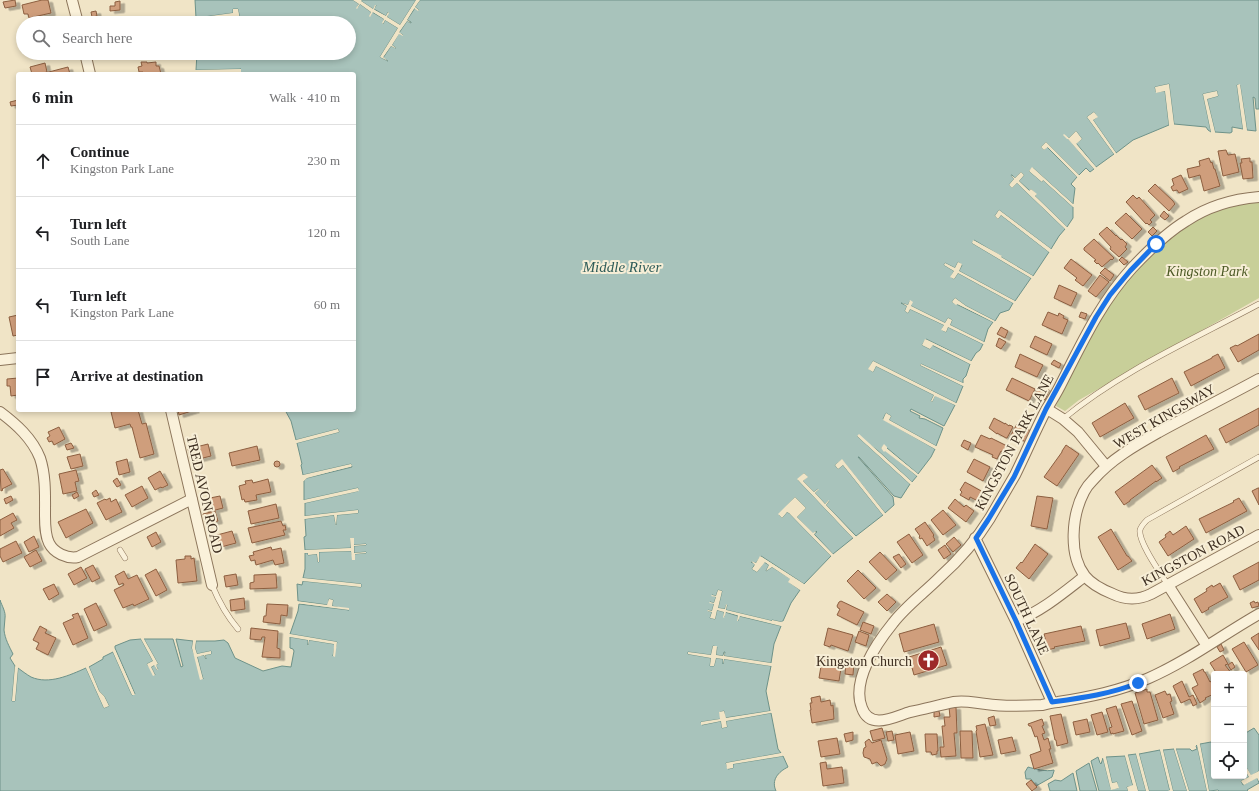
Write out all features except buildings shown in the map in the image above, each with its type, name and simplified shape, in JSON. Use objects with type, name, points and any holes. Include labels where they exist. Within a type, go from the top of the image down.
[{"type":"street","points":[[72,0],[76,16]]},
{"type":"street","points":[[86,60],[89,72]]},
{"type":"street","name":"KINGSTON PARK LANE","points":[[1259,197],[1226,203],[1186,220],[1156,244],[1130,271],[1110,295],[1096,317],[1046,409],[1014,477],[988,520],[976,538],[954,564],[897,618],[880,642],[864,669],[859,694],[861,707],[863,713],[870,718],[883,721],[907,713],[960,701],[999,705],[1038,705],[1083,698],[1128,687],[1168,669],[1191,657],[1259,614]]},
{"type":"street","points":[[0,360],[16,358]]},
{"type":"street","name":"WEST KINGSWAY","points":[[1085,576],[1076,556],[1074,544],[1075,519],[1084,491],[1094,478],[1106,466],[1130,448],[1259,380]]},
{"type":"street","points":[[1046,409],[1062,419],[1078,432],[1106,466]]},
{"type":"street","points":[[0,412],[26,435],[40,458],[44,474],[46,529],[49,543],[62,555],[73,558],[78,557],[192,499]]},
{"type":"street","name":"TRED AVON ROAD","points":[[171,412],[212,585]]},
{"type":"street","name":"KINGSTON ROAD","points":[[1085,576],[1098,588],[1118,596],[1130,599],[1145,597],[1259,535]]},
{"type":"street","name":"SOUTH LANE","points":[[976,538],[1016,621],[1052,702]]},
{"type":"street","points":[[1016,621],[1030,615],[1046,605],[1085,576]]},
{"type":"street","points":[[1168,585],[1207,646]]},
{"type":"lane","points":[[1062,419],[1080,404],[1130,372],[1259,304]]},
{"type":"lane","points":[[1168,585],[1142,542],[1140,531],[1144,523],[1165,509],[1259,457]]},
{"type":"lane","points":[[120,550],[125,558]]},
{"type":"lane","points":[[212,585],[219,602],[228,617],[238,629]]},
{"type":"green space","name":"Kingston Park","points":[[1259,201],[1259,298],[1079,400],[1065,411],[1056,406],[1093,330],[1107,306],[1133,274],[1172,237],[1195,220],[1234,206]]},
{"type":"water","name":"Middle River","points":[[195,0],[353,0],[359,4],[357,8],[360,4],[371,12],[370,16],[372,12],[384,19],[383,24],[385,20],[398,28],[380,57],[388,61],[383,58],[391,46],[396,48],[392,45],[407,21],[411,23],[407,20],[415,8],[419,10],[415,7],[420,0],[1259,0],[1259,109],[1256,109],[1255,98],[1253,97],[1256,131],[1247,130],[1240,85],[1237,85],[1243,129],[1232,127],[1232,132],[1230,133],[1215,132],[1207,99],[1218,96],[1217,91],[1203,94],[1211,132],[1206,127],[1174,124],[1169,84],[1155,87],[1156,92],[1165,91],[1169,125],[1133,140],[1116,153],[1093,120],[1097,117],[1094,112],[1087,117],[1114,154],[1096,167],[1076,143],[1082,139],[1076,131],[1069,138],[1067,137],[1094,169],[1090,172],[1086,168],[1079,175],[1046,142],[1041,147],[1044,150],[1047,147],[1077,177],[1071,184],[1075,188],[1073,204],[1033,168],[1029,171],[1042,182],[1043,180],[1073,207],[1073,218],[1067,227],[1035,196],[1036,194],[1031,189],[1030,191],[1019,181],[1024,175],[1021,172],[1015,178],[1011,175],[1014,179],[1009,185],[1012,188],[1017,183],[1065,229],[1051,249],[999,210],[995,216],[998,219],[1001,215],[1049,252],[1033,276],[974,240],[972,243],[1031,278],[1015,301],[959,271],[962,265],[958,262],[955,268],[945,263],[944,265],[954,271],[951,277],[954,279],[958,273],[1013,303],[1009,310],[1000,313],[995,321],[966,306],[955,298],[952,302],[993,322],[988,329],[984,342],[950,325],[952,320],[948,318],[945,323],[911,306],[910,301],[908,305],[901,303],[907,306],[905,311],[908,313],[910,309],[944,325],[942,330],[946,332],[948,327],[983,344],[971,361],[926,339],[922,345],[930,349],[932,345],[970,364],[966,376],[963,379],[963,383],[921,364],[920,365],[963,386],[956,403],[873,361],[869,369],[873,372],[876,366],[934,395],[931,401],[932,402],[935,395],[955,405],[944,426],[911,409],[910,411],[920,416],[919,418],[925,419],[943,428],[936,446],[889,420],[891,416],[886,413],[883,419],[935,449],[918,474],[884,445],[881,448],[917,476],[912,482],[877,450],[857,436],[910,484],[901,498],[894,496],[858,457],[893,497],[894,505],[885,513],[842,460],[835,465],[838,469],[843,465],[883,515],[856,536],[826,505],[829,501],[825,504],[815,493],[818,489],[814,492],[803,481],[807,477],[804,473],[798,480],[853,538],[833,554],[814,534],[817,532],[816,531],[813,534],[797,517],[806,508],[795,497],[779,515],[782,518],[787,512],[789,513],[831,556],[804,584],[761,556],[756,563],[751,562],[755,564],[752,569],[757,572],[764,562],[769,565],[766,571],[772,567],[791,579],[789,582],[800,590],[791,603],[783,621],[772,621],[726,610],[727,605],[725,609],[718,608],[722,591],[718,590],[716,596],[712,595],[716,597],[714,603],[710,602],[714,604],[712,611],[708,610],[712,612],[710,618],[715,619],[717,610],[724,612],[724,617],[725,612],[738,616],[738,621],[739,616],[781,626],[774,644],[771,663],[724,656],[725,652],[723,656],[716,655],[717,647],[713,646],[711,655],[688,652],[688,654],[711,658],[710,666],[714,666],[716,658],[723,659],[723,664],[724,659],[771,666],[766,691],[770,711],[725,718],[724,711],[720,712],[721,719],[701,722],[702,725],[721,721],[722,728],[727,727],[726,721],[771,713],[778,749],[781,753],[726,763],[728,769],[733,768],[733,764],[783,756],[788,767],[781,771],[776,777],[774,783],[776,791],[0,791],[0,600],[5,614],[4,630],[7,642],[13,654],[10,658],[15,666],[12,701],[15,701],[18,668],[31,677],[52,680],[86,668],[104,708],[109,706],[104,696],[99,691],[89,667],[113,652],[132,695],[135,694],[115,648],[115,646],[130,640],[141,639],[153,661],[147,664],[155,675],[151,667],[155,665],[158,664],[144,639],[173,639],[181,667],[183,666],[176,639],[193,641],[192,648],[203,679],[197,656],[204,655],[206,659],[205,655],[211,654],[211,651],[197,654],[195,648],[196,641],[224,640],[228,643],[235,658],[263,671],[282,666],[291,667],[294,651],[290,648],[290,637],[308,640],[308,645],[309,640],[334,644],[333,656],[337,642],[290,634],[299,604],[349,610],[332,606],[333,600],[329,599],[328,605],[298,601],[297,584],[302,585],[303,581],[361,587],[361,584],[303,578],[305,569],[305,553],[308,553],[308,555],[317,554],[319,562],[319,552],[351,551],[354,560],[354,554],[366,553],[354,553],[354,546],[366,544],[354,545],[351,538],[351,548],[305,550],[305,519],[334,515],[336,525],[337,515],[358,513],[358,510],[305,516],[305,503],[358,491],[358,488],[304,500],[304,481],[307,478],[352,467],[351,464],[303,475],[297,443],[339,432],[338,429],[296,440],[291,421],[286,412],[356,412],[356,72],[231,72],[241,69],[196,70],[197,60],[356,60],[356,16],[239,16],[238,9],[233,9],[233,13],[211,16],[196,16]]},
{"type":"water","points":[[416,0],[400,25],[387,17],[388,12],[386,16],[374,9],[376,5],[373,9],[361,1]]},
{"type":"water","points":[[1254,728],[1259,735],[1259,771],[1251,776],[1247,769],[1247,732]]},
{"type":"water","points":[[1211,742],[1211,779],[1245,779],[1241,781],[1243,785],[1257,777],[1259,783],[1247,790],[1248,791],[1209,791],[1200,744]]},
{"type":"water","points":[[1197,745],[1207,791],[1189,791],[1176,749],[1190,749],[1192,751],[1197,749]]},
{"type":"water","points":[[1174,749],[1187,791],[1173,791],[1163,750]]},
{"type":"water","points":[[1160,750],[1170,791],[1149,791],[1139,754]]},
{"type":"water","points":[[1136,754],[1146,791],[1138,791],[1128,755]]},
{"type":"water","points":[[1125,756],[1133,786],[1127,787],[1128,791],[1099,791],[1091,761],[1098,757],[1101,764],[1103,758],[1111,789],[1118,788],[1117,782],[1112,783],[1106,757]]},
{"type":"water","points":[[1089,763],[1097,791],[1080,791],[1076,771]]},
{"type":"water","points":[[1028,767],[1054,771],[1052,777],[1036,786],[1031,779],[1026,779],[1025,772]]},
{"type":"water","points":[[1073,773],[1077,791],[1050,791],[1048,784],[1055,780],[1061,781]]},
{"type":"pier","points":[[353,0],[362,0],[361,1],[373,9],[376,5],[374,10],[386,16],[388,12],[387,17],[400,25],[416,0],[420,0],[415,7],[419,10],[418,11],[414,8],[407,20],[411,23],[407,21],[399,32],[403,36],[399,34],[392,45],[396,48],[391,46],[383,57],[388,61],[380,57],[398,28],[385,20],[383,24],[384,19],[373,12],[370,17],[371,12],[360,4],[357,9],[356,8],[359,4]]},
{"type":"pier","points":[[233,9],[238,9],[239,16],[211,16],[233,13]]},
{"type":"pier","points":[[241,69],[241,72],[196,72],[196,70]]},
{"type":"pier","points":[[1169,84],[1174,124],[1172,124],[1167,86],[1157,90],[1166,90],[1171,125],[1169,125],[1165,91],[1156,93],[1155,87]]},
{"type":"pier","points":[[1240,84],[1247,130],[1243,129],[1237,85]]},
{"type":"pier","points":[[1217,91],[1218,96],[1207,99],[1215,132],[1211,132],[1203,94]]},
{"type":"pier","points":[[1094,112],[1098,117],[1093,120],[1116,153],[1114,154],[1087,117]]},
{"type":"pier","points":[[1076,131],[1082,139],[1076,144],[1096,167],[1094,169],[1063,135],[1064,134],[1069,138]]},
{"type":"pier","points":[[1046,142],[1079,175],[1077,177],[1048,147],[1044,150],[1041,147]]},
{"type":"pier","points":[[1032,167],[1073,204],[1073,207],[1043,180],[1042,182],[1029,171]]},
{"type":"pier","points":[[1021,172],[1024,175],[1019,181],[1029,191],[1031,189],[1037,194],[1035,196],[1067,227],[1065,229],[1017,183],[1012,188],[1009,185],[1014,179],[1011,175],[1015,178]]},
{"type":"pier","points":[[999,210],[1051,249],[1049,252],[1001,215],[998,219],[995,216]]},
{"type":"pier","points":[[973,240],[1002,256],[1001,257],[1033,276],[1031,278],[972,243]]},
{"type":"pier","points":[[958,262],[962,264],[959,271],[1015,301],[1013,303],[958,273],[954,279],[950,277],[954,271],[944,265],[945,263],[955,268]]},
{"type":"pier","points":[[955,298],[966,306],[995,321],[993,322],[958,304],[956,305],[952,302]]},
{"type":"pier","points":[[910,300],[913,302],[911,306],[945,323],[948,318],[952,320],[950,325],[984,342],[983,344],[948,327],[946,332],[941,330],[944,325],[910,309],[908,313],[905,311],[907,306],[902,303],[908,305]]},
{"type":"pier","points":[[925,339],[971,361],[970,364],[933,345],[930,349],[922,345]]},
{"type":"pier","points":[[873,361],[956,403],[955,405],[935,396],[932,402],[931,401],[934,395],[876,366],[873,372],[868,369]]},
{"type":"pier","points":[[921,364],[963,383],[963,386],[920,365]]},
{"type":"pier","points":[[886,413],[891,416],[889,420],[936,446],[935,449],[883,420]]},
{"type":"pier","points":[[338,429],[339,432],[297,443],[296,440]]},
{"type":"pier","points":[[859,434],[912,482],[910,484],[857,436]]},
{"type":"pier","points":[[884,444],[887,449],[918,474],[917,476],[885,451],[884,452],[881,448]]},
{"type":"pier","points":[[842,459],[885,513],[883,515],[843,465],[838,469],[835,465]]},
{"type":"pier","points":[[351,464],[352,466],[307,478],[304,481],[305,477],[303,477],[303,475]]},
{"type":"pier","points":[[804,473],[808,477],[803,481],[814,492],[819,489],[815,493],[825,504],[829,500],[826,505],[855,536],[853,538],[797,479]]},
{"type":"pier","points":[[358,488],[359,491],[305,503],[304,500]]},
{"type":"pier","points":[[795,497],[806,508],[797,517],[813,533],[816,531],[814,535],[833,554],[831,556],[789,513],[787,512],[782,518],[778,514]],"holes":[[[795,500],[803,508],[795,516],[791,511],[787,510],[782,515]]]},
{"type":"pier","points":[[358,510],[358,513],[337,515],[336,526],[334,515],[305,519],[305,516]]},
{"type":"pier","points":[[350,538],[354,538],[354,545],[366,544],[354,546],[354,553],[366,552],[355,554],[355,560],[352,560],[351,551],[319,552],[319,562],[317,554],[308,555],[308,553],[305,553],[305,550],[351,548]]},
{"type":"pier","points":[[760,556],[804,584],[803,586],[793,579],[791,581],[801,588],[800,590],[788,582],[790,579],[772,567],[766,571],[769,565],[765,562],[757,572],[752,569],[755,565],[751,561],[756,563]]},
{"type":"pier","points":[[303,578],[361,584],[361,587],[303,581]]},
{"type":"pier","points":[[718,590],[722,591],[718,608],[725,609],[726,604],[726,610],[772,621],[783,621],[781,624],[773,622],[781,626],[740,616],[737,621],[738,615],[726,612],[724,618],[724,612],[717,610],[715,619],[710,618],[712,612],[707,611],[712,611],[714,604],[709,603],[714,603],[716,597],[711,596],[716,596]]},
{"type":"pier","points":[[329,599],[333,600],[332,606],[349,608],[349,610],[297,603],[296,601],[327,605]]},
{"type":"pier","points":[[290,634],[337,642],[335,657],[333,656],[334,644],[309,640],[308,646],[308,640],[290,637]]},
{"type":"pier","points":[[141,639],[144,639],[158,664],[156,665],[158,670],[154,665],[151,667],[155,675],[153,676],[147,664],[153,661]]},
{"type":"pier","points":[[193,641],[196,641],[195,648],[197,654],[211,651],[211,654],[205,655],[206,659],[204,655],[197,657],[203,679],[200,680],[192,648]]},
{"type":"pier","points":[[713,646],[717,646],[716,655],[723,656],[725,652],[724,656],[771,663],[771,666],[724,659],[723,664],[723,659],[716,658],[714,666],[710,666],[711,658],[688,654],[688,652],[711,655]]},
{"type":"pier","points":[[115,650],[135,695],[132,695],[113,652]]},
{"type":"pier","points":[[15,666],[18,668],[15,701],[12,701]]},
{"type":"pier","points":[[89,667],[99,691],[104,696],[109,706],[104,708],[86,668]]},
{"type":"pier","points":[[724,711],[726,718],[770,711],[771,713],[726,721],[727,727],[722,728],[721,721],[701,725],[701,722],[720,719],[719,712]]},
{"type":"pier","points":[[1200,744],[1209,791],[1207,791],[1197,745]]},
{"type":"pier","points":[[1174,749],[1176,749],[1189,791],[1187,791]]},
{"type":"pier","points":[[1160,750],[1163,750],[1173,791],[1168,791],[1170,790]]},
{"type":"pier","points":[[781,753],[783,756],[733,764],[733,768],[727,769],[726,763]]},
{"type":"pier","points":[[1136,754],[1139,754],[1149,791],[1146,791]]},
{"type":"pier","points":[[1128,755],[1138,791],[1135,791],[1134,787],[1130,788],[1130,791],[1128,791],[1127,787],[1133,785],[1125,756]]},
{"type":"pier","points":[[1106,757],[1112,783],[1117,782],[1119,788],[1111,790],[1103,758]]},
{"type":"pier","points":[[1247,768],[1251,775],[1259,771],[1259,773],[1244,783],[1259,774],[1259,781],[1257,778],[1244,785],[1241,781],[1249,777],[1247,774]]},
{"type":"place","name":"Kingston Church","points":[[928,661]]},
{"type":"route","points":[[1138,683],[1128,687],[1083,698],[1052,702],[1016,621],[976,538],[1014,477],[1046,409],[1059,387],[1083,338],[1110,295],[1130,271],[1156,244]]}]
